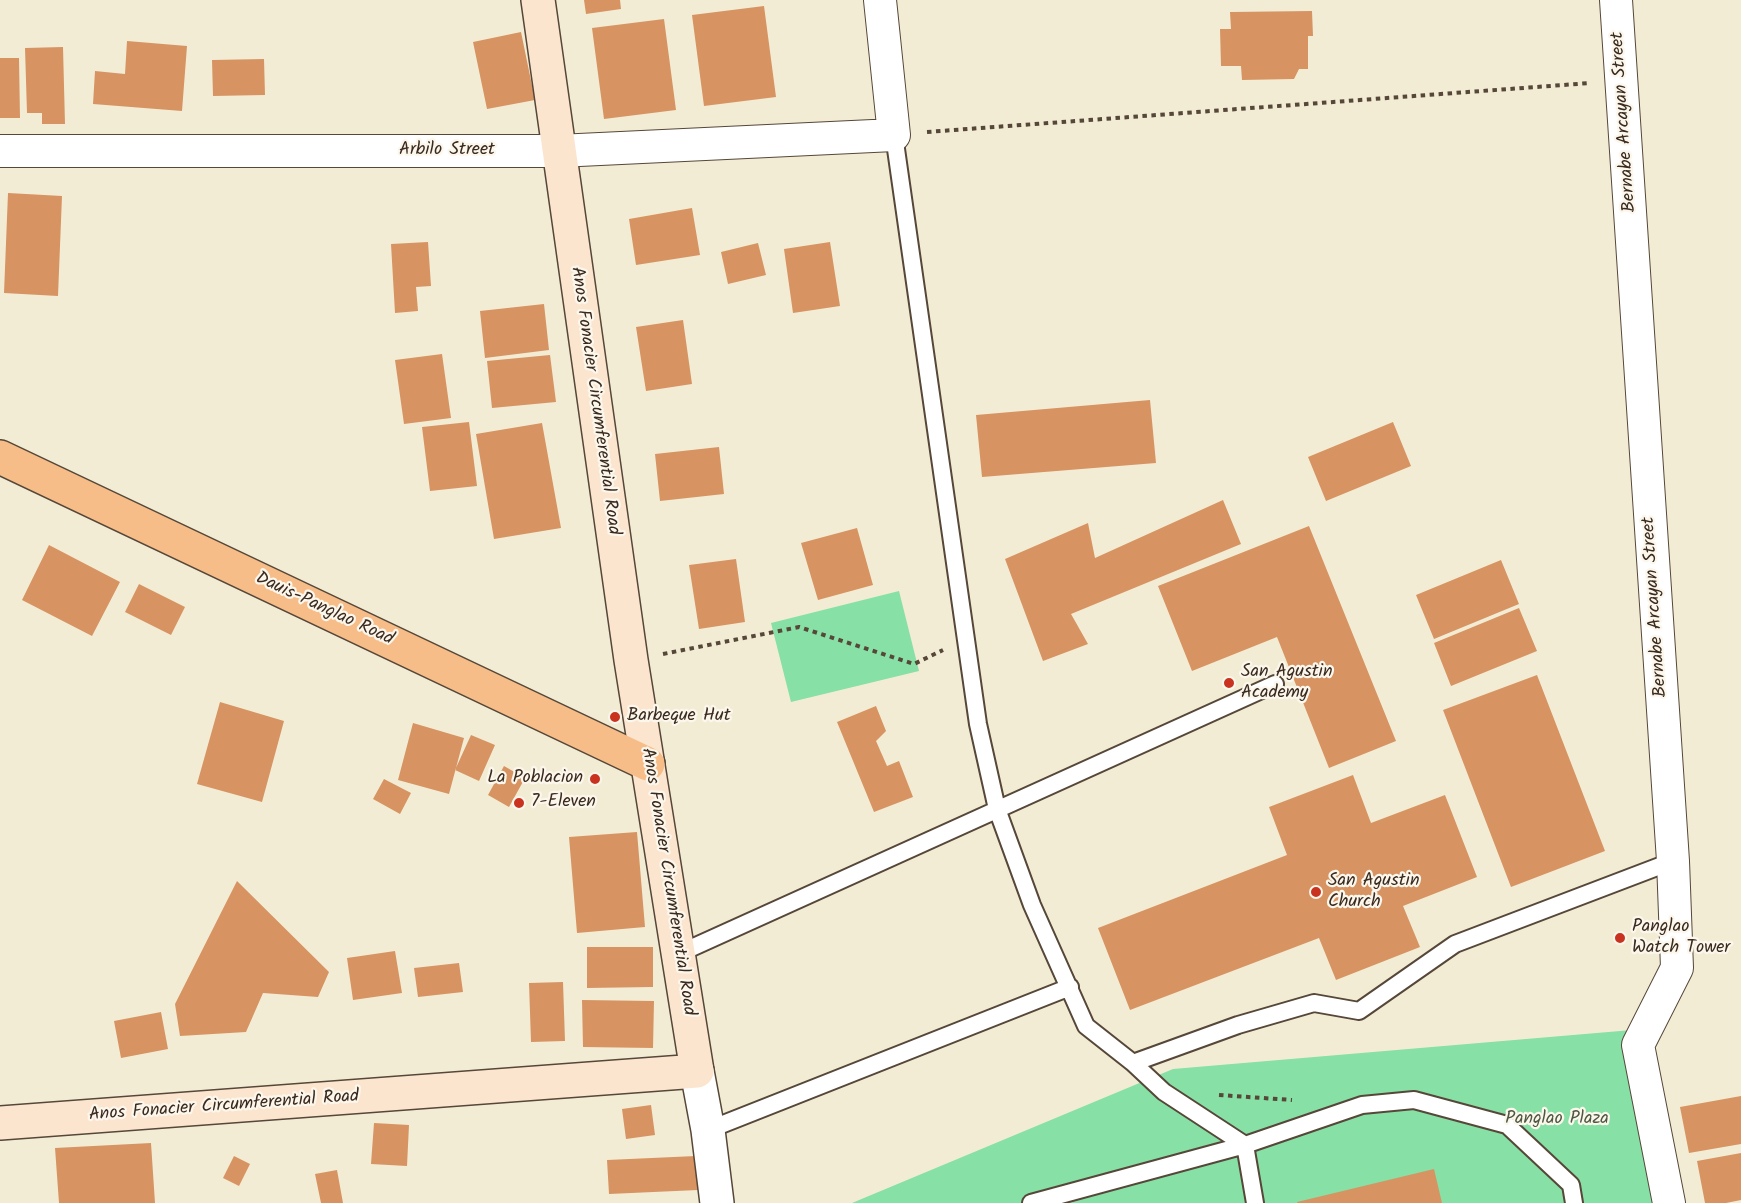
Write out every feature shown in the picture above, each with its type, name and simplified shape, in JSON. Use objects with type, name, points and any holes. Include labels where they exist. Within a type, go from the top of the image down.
[{"type":"main road","name":"Anos Fonacier Circumferential Road","points":[[0,1124],[697,1071],[632,660],[538,0]]},
{"type":"main road","name":"Dauis-Panglao Road","points":[[0,457],[648,764]]},
{"type":"street","points":[[880,0],[894,135]]},
{"type":"street","name":"Bernabe Arcayan Street","points":[[1616,0],[1673,861],[1677,968],[1638,1045],[1669,1203]]},
{"type":"street","name":"Arbilo Street","points":[[0,151],[558,151],[894,135]]},
{"type":"street","points":[[697,1071],[708,1130],[717,1203]]},
{"type":"lane","points":[[894,135],[978,724],[997,809],[1032,905],[1086,1026],[1133,1063],[1164,1092],[1245,1146],[1255,1203]]},
{"type":"lane","points":[[678,954],[1275,684]]},
{"type":"lane","points":[[1133,1063],[1238,1025],[1314,1003],[1359,1011],[1455,944],[1673,861]]},
{"type":"lane","points":[[708,1130],[1070,987]]},
{"type":"lane","points":[[1031,1203],[1245,1146],[1362,1105],[1414,1100],[1507,1125],[1571,1185],[1574,1203]]},
{"type":"path","points":[[894,135],[1623,81]]},
{"type":"path","points":[[632,660],[800,627],[914,664],[966,639]]},
{"type":"path","points":[[1164,1092],[1304,1101]]},
{"type":"green space","points":[[899,591],[919,671],[791,702],[771,623]]},
{"type":"green space","name":"Panglao Plaza","points":[[1632,1030],[1661,1203],[852,1203],[1173,1069]]},
{"type":"building","points":[[584,0],[620,0],[621,9],[586,14]]},
{"type":"building","points":[[764,6],[776,97],[704,106],[692,15]]},
{"type":"building","points":[[1312,11],[1313,36],[1308,36],[1308,69],[1299,69],[1294,79],[1242,80],[1241,66],[1221,66],[1220,29],[1231,29],[1230,12]]},
{"type":"building","points":[[664,19],[676,110],[604,119],[592,28]]},
{"type":"building","points":[[521,32],[535,100],[487,109],[473,42]]},
{"type":"building","points":[[127,41],[187,46],[182,111],[93,104],[95,71],[125,74]]},
{"type":"building","points":[[63,47],[65,124],[42,124],[42,113],[27,113],[25,48]]},
{"type":"building","points":[[0,58],[19,58],[20,118],[0,118]]},
{"type":"building","points":[[264,59],[265,95],[213,96],[212,60]]},
{"type":"building","points":[[8,193],[62,196],[58,296],[4,293]]},
{"type":"building","points":[[692,208],[700,255],[636,265],[629,219]]},
{"type":"building","points":[[428,242],[431,286],[416,287],[418,311],[395,313],[391,244]]},
{"type":"building","points":[[830,242],[840,306],[793,313],[784,249]]},
{"type":"building","points":[[758,243],[766,275],[728,284],[721,252]]},
{"type":"building","points":[[544,304],[549,350],[485,358],[480,311]]},
{"type":"building","points":[[683,320],[692,384],[646,391],[636,327]]},
{"type":"building","points":[[442,354],[451,418],[404,424],[395,360]]},
{"type":"building","points":[[550,355],[556,402],[492,408],[487,361]]},
{"type":"building","points":[[1150,400],[1156,463],[982,477],[976,415]]},
{"type":"building","points":[[469,422],[477,486],[430,491],[422,427]]},
{"type":"building","points":[[1393,422],[1411,466],[1326,501],[1308,457]]},
{"type":"building","points":[[542,423],[561,528],[494,539],[476,434]]},
{"type":"building","points":[[719,447],[724,494],[660,501],[655,454]]},
{"type":"building","points":[[1223,500],[1241,544],[1071,614],[1088,644],[1043,661],[1005,559],[1088,523],[1095,558]]},
{"type":"building","points":[[1309,526],[1396,741],[1329,768],[1277,637],[1192,671],[1158,586]]},
{"type":"building","points":[[857,528],[873,585],[818,600],[801,543]]},
{"type":"building","points":[[49,545],[120,582],[92,636],[22,600]]},
{"type":"building","points":[[736,559],[745,622],[699,629],[689,565]]},
{"type":"building","points":[[1501,560],[1519,604],[1434,639],[1416,595]]},
{"type":"building","points":[[139,584],[185,607],[171,635],[125,612]]},
{"type":"building","points":[[1519,608],[1537,651],[1451,686],[1434,643]]},
{"type":"building","points":[[1537,675],[1605,851],[1511,887],[1443,710]]},
{"type":"building","points":[[220,702],[284,721],[262,802],[197,784]]},
{"type":"building","points":[[876,706],[886,731],[876,741],[887,766],[899,761],[913,797],[874,812],[837,722]]},
{"type":"building","points":[[413,723],[464,738],[449,794],[398,780]]},
{"type":"building","points":[[471,735],[495,745],[479,781],[455,770]]},
{"type":"building","points":[[504,766],[525,778],[509,807],[488,795]]},
{"type":"building","name":"San Agustin Church","points":[[1353,775],[1371,823],[1445,795],[1477,877],[1403,906],[1420,947],[1336,980],[1319,938],[1130,1010],[1098,928],[1287,855],[1269,807]]},
{"type":"building","points":[[384,779],[411,793],[400,814],[373,799]]},
{"type":"building","points":[[637,832],[645,927],[577,933],[569,837]]},
{"type":"building","points":[[237,881],[329,972],[318,997],[263,993],[246,1032],[180,1036],[175,1004]]},
{"type":"building","points":[[587,947],[653,947],[653,987],[587,988]]},
{"type":"building","points":[[395,951],[402,993],[353,1000],[347,958]]},
{"type":"building","points":[[459,963],[463,992],[418,997],[414,968]]},
{"type":"building","points":[[563,982],[565,1041],[531,1042],[529,983]]},
{"type":"building","points":[[582,1000],[654,1001],[653,1048],[583,1047]]},
{"type":"building","points":[[161,1012],[168,1049],[121,1058],[114,1021]]},
{"type":"building","points":[[1741,1096],[1741,1144],[1689,1153],[1680,1107]]},
{"type":"building","points":[[651,1105],[655,1135],[626,1139],[622,1109]]},
{"type":"building","points":[[374,1123],[409,1125],[407,1166],[371,1164]]},
{"type":"building","points":[[151,1143],[155,1203],[59,1203],[55,1148]]},
{"type":"building","points":[[1741,1153],[1741,1200],[1705,1203],[1697,1161]]},
{"type":"building","points":[[234,1156],[250,1164],[239,1186],[223,1178]]},
{"type":"building","points":[[696,1156],[698,1190],[609,1194],[607,1160]]},
{"type":"building","points":[[1434,1169],[1442,1203],[1297,1203],[1297,1202]]},
{"type":"building","points":[[337,1170],[343,1203],[321,1203],[315,1174]]},
{"type":"place","name":"San Agustin Academy","points":[[1229,683]]},
{"type":"place","name":"Barbeque Hut","points":[[615,717]]},
{"type":"place","name":"La Poblacion","points":[[595,779]]},
{"type":"place","name":"7-Eleven","points":[[519,803]]},
{"type":"place","name":"San Agustin Church","points":[[1316,892]]},
{"type":"place","name":"Panglao Watch Tower","points":[[1620,938]]}]
